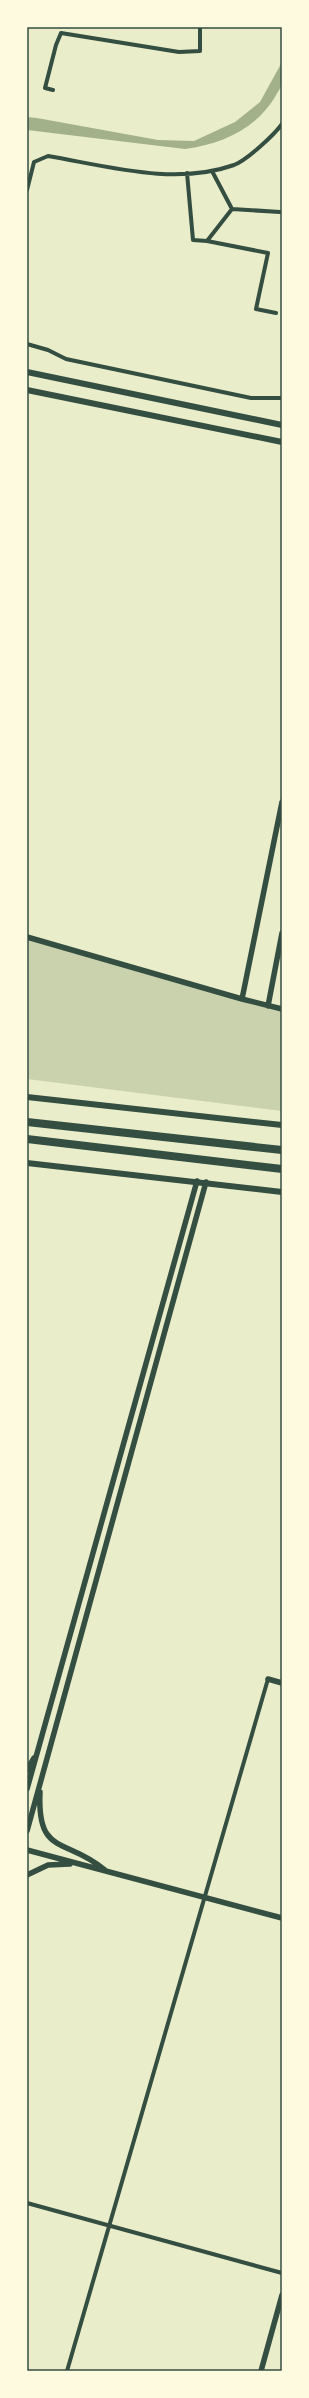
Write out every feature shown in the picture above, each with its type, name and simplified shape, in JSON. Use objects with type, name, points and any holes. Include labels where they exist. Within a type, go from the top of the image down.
[{"type":"highway","points":[[27,1122],[282,1150]]},
{"type":"highway","points":[[27,1139],[282,1169]]},
{"type":"main road","points":[[27,372],[282,425]]},
{"type":"main road","points":[[27,390],[282,442]]},
{"type":"main road","points":[[27,1097],[282,1125]]},
{"type":"main road","points":[[27,1163],[206,1182],[282,1192]]},
{"type":"street","points":[[53,90],[45,88],[56,45],[62,34],[186,52],[200,51],[200,27]]},
{"type":"street","points":[[27,190],[34,162],[48,156],[152,172],[187,173],[212,171],[236,164],[274,136],[282,124]]},
{"type":"street","points":[[212,171],[232,209]]},
{"type":"street","points":[[187,173],[193,240],[207,241],[268,253],[256,309],[276,313]]},
{"type":"street","points":[[232,209],[280,212]]},
{"type":"street","points":[[207,241],[232,209]]},
{"type":"street","points":[[27,344],[48,350],[66,359],[250,398],[282,398]]},
{"type":"street","points":[[242,1000],[282,802]]},
{"type":"street","points":[[268,1006],[282,933]]},
{"type":"street","points":[[27,937],[242,1000],[282,1009]]},
{"type":"street","points":[[27,1789],[197,1181]]},
{"type":"street","points":[[27,1831],[206,1182]]},
{"type":"street","points":[[67,2371],[268,1679],[282,1683]]},
{"type":"street","points":[[27,1770],[38,1751]]},
{"type":"street","points":[[40,1782],[39,1810],[43,1830],[51,1841],[90,1857],[107,1871]]},
{"type":"street","points":[[27,1850],[282,1918]]},
{"type":"street","points":[[27,1875],[48,1865],[81,1864]]},
{"type":"street","points":[[27,2203],[282,2272]]},
{"type":"street","points":[[261,2371],[282,2295]]},
{"type":"shaded area","points":[[282,62],[280,89],[267,109],[247,127],[236,134],[198,147],[185,149],[27,130],[27,117],[158,140],[194,141],[235,122],[260,102]]},
{"type":"shaded area","points":[[27,937],[282,1009],[282,1111],[27,1079]]}]
